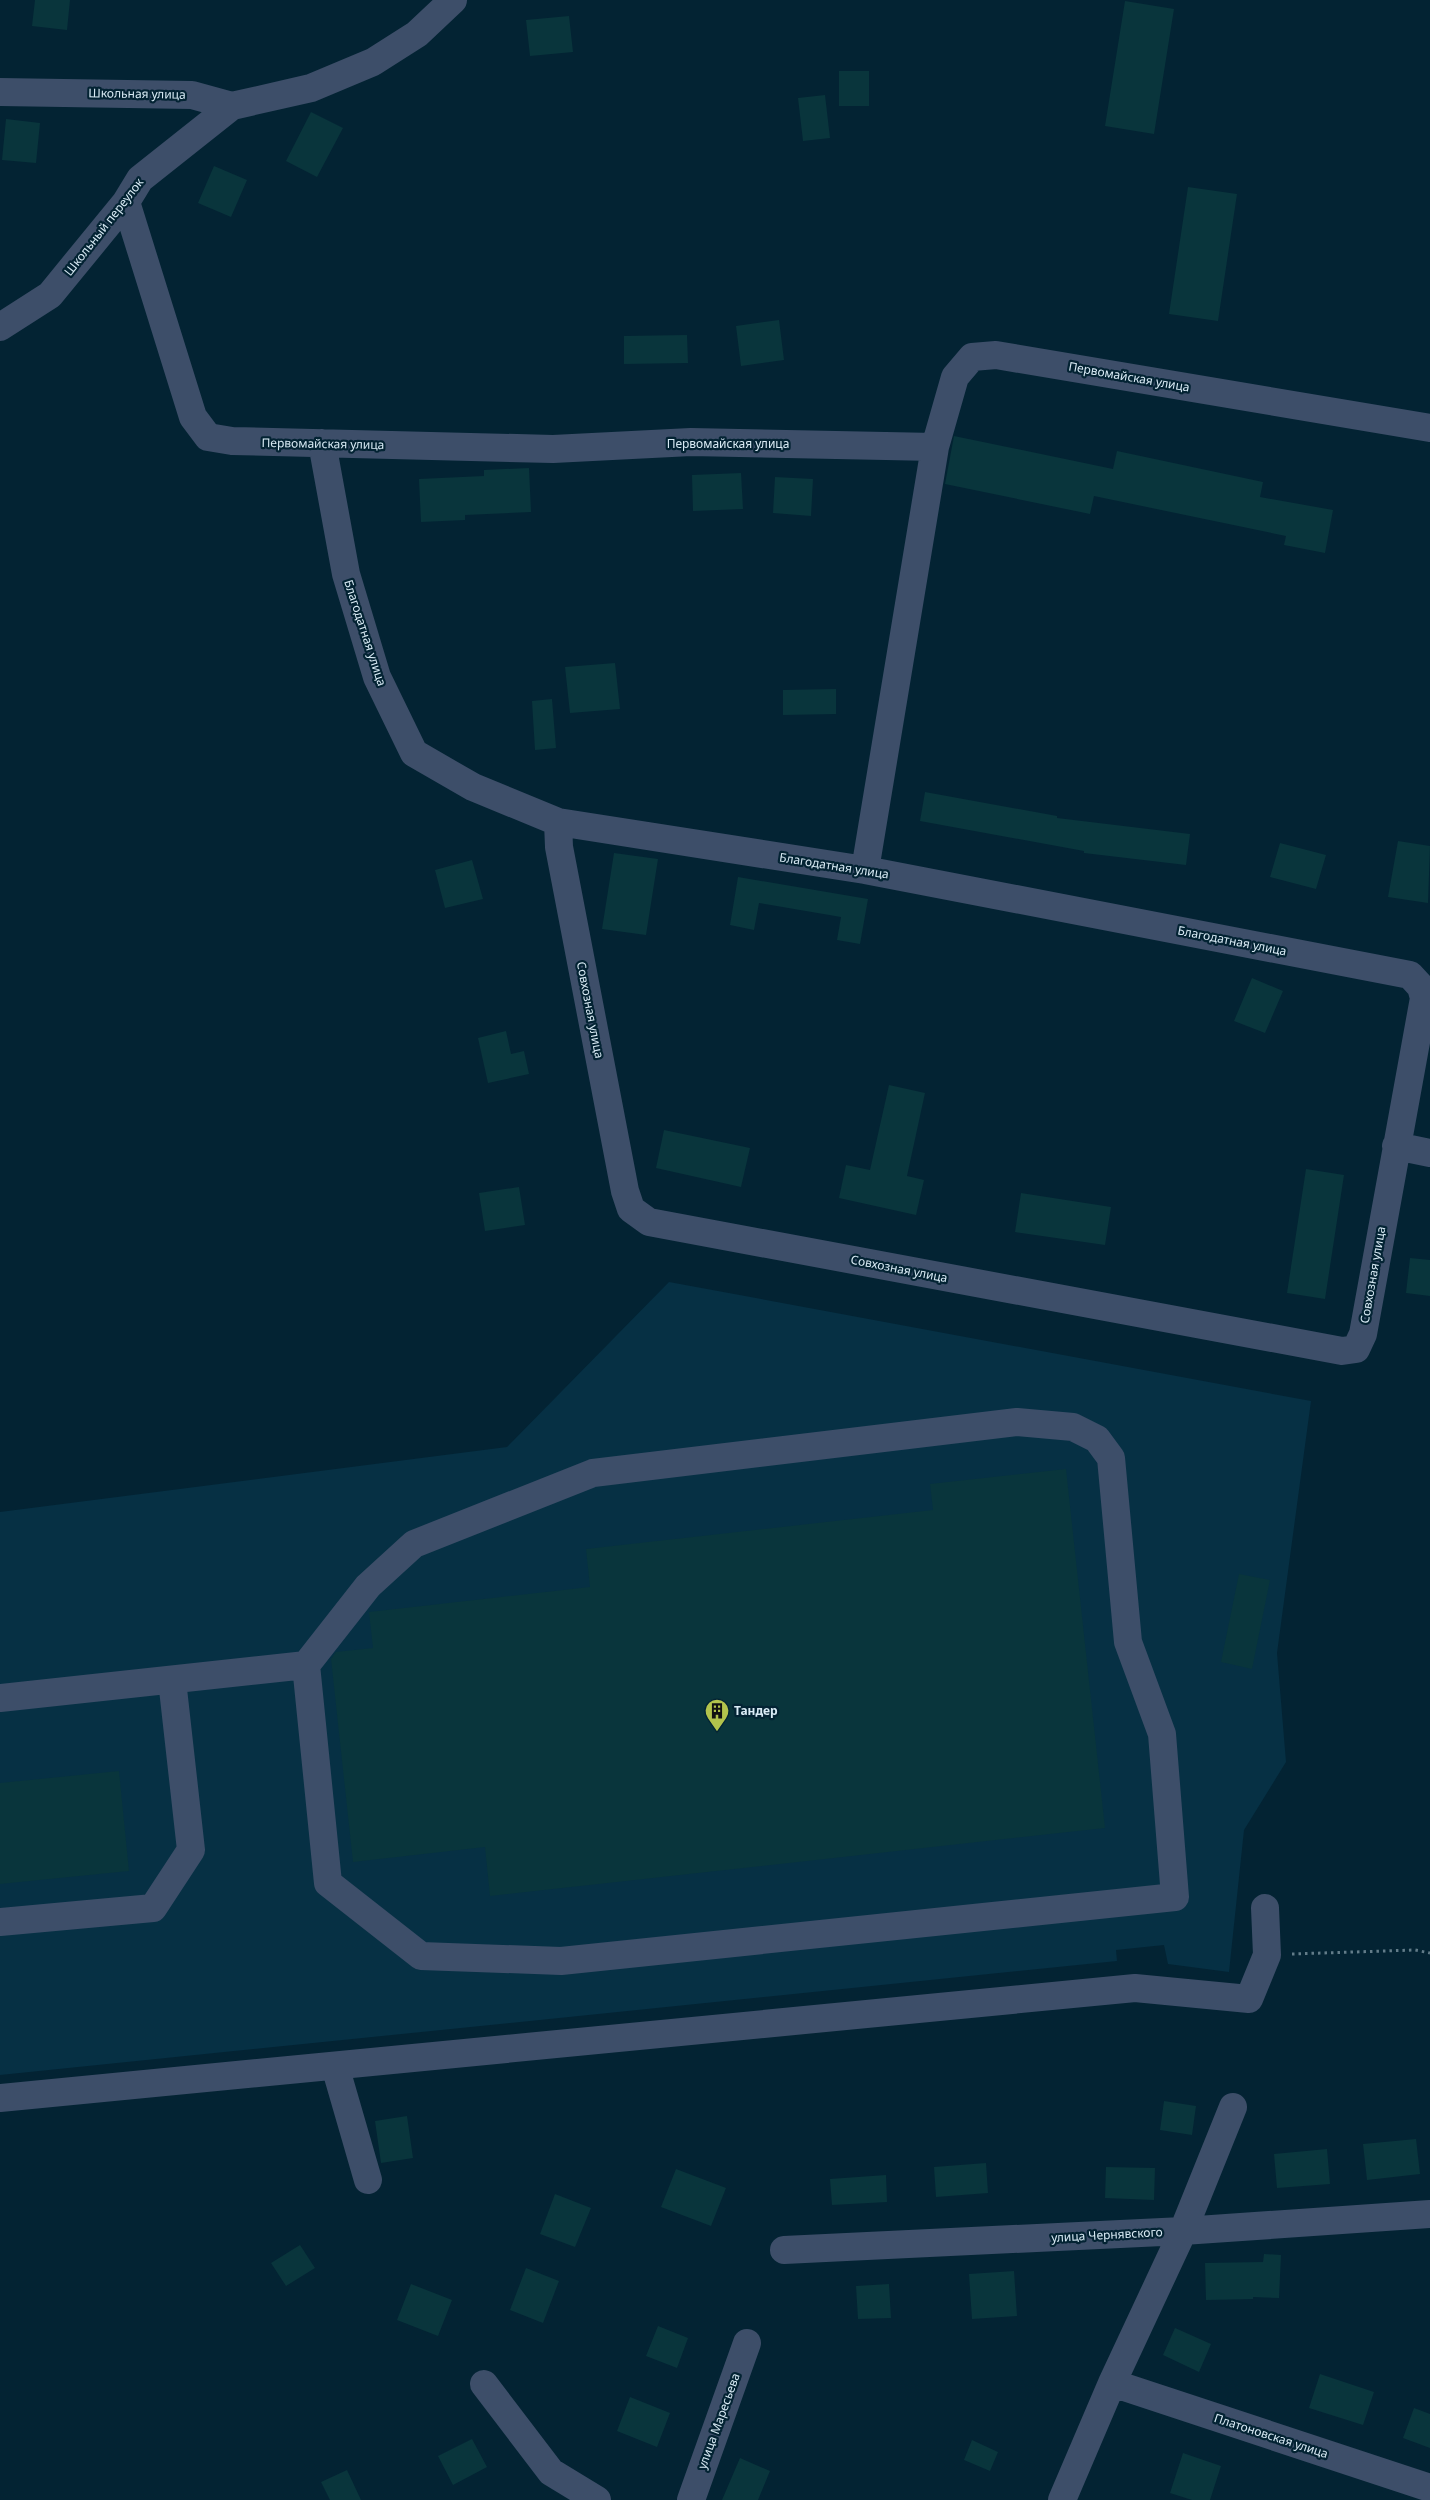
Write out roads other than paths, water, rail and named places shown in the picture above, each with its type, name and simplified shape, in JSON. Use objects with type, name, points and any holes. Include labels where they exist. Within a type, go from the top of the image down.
[{"type":"street","name":"Школьная улица","points":[[0,92],[192,95],[232,106],[311,88],[374,62],[417,34],[453,0]]},
{"type":"street","name":"Школьный переулок","points":[[0,327],[50,295],[126,202],[140,179],[232,106]]},
{"type":"street","name":"Первомайская улица","points":[[126,202],[193,417],[208,437],[232,442],[553,449],[691,442],[935,447],[955,377],[972,357],[996,355],[1430,428]]},
{"type":"street","name":"Благодатная улица","points":[[322,444],[346,574],[376,677],[414,753],[473,787],[527,811],[558,822],[864,870],[1410,975],[1421,987],[1424,998],[1396,1146]]},
{"type":"street","points":[[864,870],[935,447]]},
{"type":"street","name":"Совхозная улица","points":[[558,822],[560,856],[625,1191],[631,1210],[649,1222],[1342,1351],[1356,1348],[1363,1334],[1396,1146]]},
{"type":"street","points":[[1396,1146],[1430,1152]]},
{"type":"street","points":[[0,1698],[306,1665],[368,1586],[414,1544],[593,1473],[1017,1422],[1073,1427],[1098,1439],[1111,1458],[1128,1642],[1162,1734],[1175,1897],[561,1961],[421,1956],[328,1883],[306,1665]]},
{"type":"street","points":[[0,1922],[153,1908],[191,1850],[172,1680]]},
{"type":"street","points":[[0,2098],[1135,1988],[1249,1999],[1267,1955],[1265,1908]]},
{"type":"street","points":[[335,2066],[368,2180]]},
{"type":"street","points":[[1062,2500],[1112,2383],[1183,2231],[1233,2107]]},
{"type":"street","name":"улица Чернявского","points":[[784,2250],[1183,2231],[1430,2214]]},
{"type":"street","name":"улица Маресьева","points":[[691,2500],[747,2342]]},
{"type":"street","name":"Платоновская улица","points":[[1112,2383],[1430,2488]]},
{"type":"street","points":[[484,2384],[551,2472],[597,2500]]},
{"type":"place","name":"Тандер","points":[[717,1732]]}]
